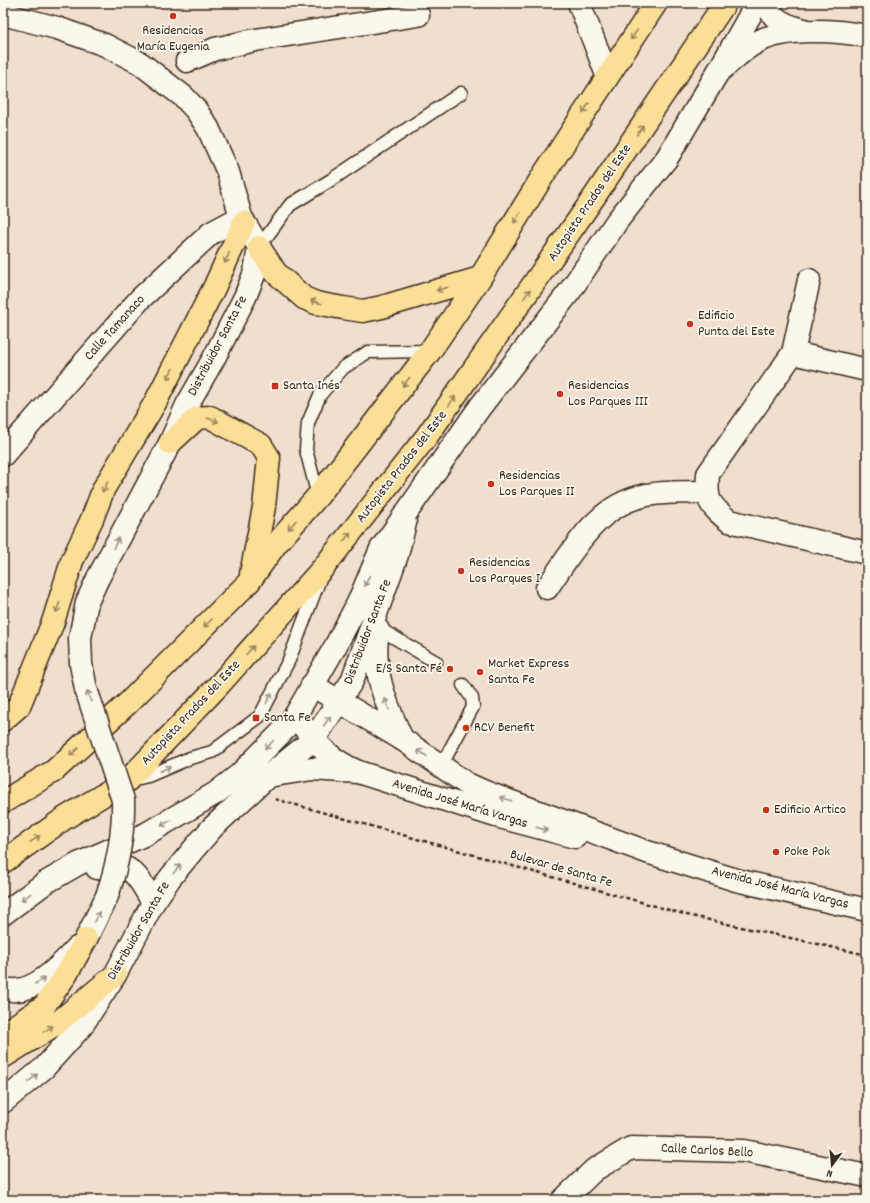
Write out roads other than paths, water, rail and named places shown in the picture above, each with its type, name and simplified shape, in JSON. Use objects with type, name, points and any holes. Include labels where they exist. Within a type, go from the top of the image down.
[{"type":"highway","points":[[3,802],[54,771],[128,703],[249,582],[276,544],[318,496],[430,351],[480,278],[607,75],[656,3]]},
{"type":"highway","name":"Autopista Prados del Este","points":[[3,862],[66,818],[128,780],[218,686],[323,568],[427,436],[584,212],[725,3]]},
{"type":"highway","points":[[3,720],[19,706],[53,622],[72,561],[92,519],[104,488],[155,403],[214,288],[243,220]]},
{"type":"highway","points":[[259,248],[276,273],[304,298],[316,303],[343,308],[363,310],[382,307],[480,278]]},
{"type":"highway","points":[[170,443],[197,418],[210,417],[261,445],[269,458],[264,507],[249,582]]},
{"type":"highway","points":[[3,1034],[44,1006],[66,975],[86,939]]},
{"type":"highway","points":[[3,1057],[56,1024],[115,975]]},
{"type":"street","points":[[579,3],[607,75]]},
{"type":"street","points":[[408,512],[480,407],[570,290],[617,221],[667,158],[757,3]]},
{"type":"street","points":[[768,3],[771,14],[784,24],[814,32]]},
{"type":"street","points":[[3,14],[57,28],[104,45],[140,64],[169,84],[196,110],[208,128],[228,172],[243,220],[259,248]]},
{"type":"street","points":[[186,61],[215,49],[255,40],[418,15]]},
{"type":"street","points":[[718,72],[755,43],[776,34],[814,32],[850,33],[867,36]]},
{"type":"street","name":"Calle Tamanaco","points":[[3,455],[140,299],[211,233],[243,220]]},
{"type":"street","name":"Distribuidor Santa Fe","points":[[3,988],[21,988],[37,983],[54,973],[86,939],[107,896],[114,877],[118,861],[124,815],[123,800],[86,689],[81,664],[80,638],[87,602],[98,578],[170,443],[186,405],[214,358],[245,297],[255,272],[259,248]]},
{"type":"street","points":[[809,280],[793,353],[708,474],[707,492],[712,508],[729,521],[867,553]]},
{"type":"street","points":[[793,353],[867,370]]},
{"type":"street","points":[[547,588],[588,529],[618,504],[643,496],[707,492]]},
{"type":"street","name":"Distribuidor Santa Fe","points":[[3,1102],[44,1068],[81,1027],[115,975],[153,902],[170,878],[212,828],[267,777],[314,739],[352,681],[397,555],[408,512]]},
{"type":"street","name":"Distribuidor Santa Fe","points":[[3,914],[45,883],[78,864],[146,834],[216,793],[239,775],[295,716],[358,603],[381,549],[408,512]]},
{"type":"street","points":[[386,583],[378,628],[376,663],[381,690],[402,739]]},
{"type":"street","name":"Avenida José María Vargas","points":[[312,685],[402,739],[467,784],[486,792],[647,852],[736,880],[867,910]]},
{"type":"street","name":"Avenida José María Vargas","points":[[295,716],[331,758],[358,772],[434,798],[550,832],[647,852]]},
{"type":"street","points":[[267,777],[312,769],[358,772]]},
{"type":"street","points":[[45,883],[101,867],[123,867],[135,873],[153,902]]},
{"type":"street","name":"Calle Carlos Bello","points":[[563,1200],[594,1170],[631,1148],[744,1150],[867,1176]]},
{"type":"lane","points":[[259,248],[290,205],[331,180],[461,93]]},
{"type":"lane","points":[[318,496],[306,450],[308,424],[320,395],[343,368],[368,352],[430,351]]},
{"type":"lane","points":[[128,780],[148,776],[190,758],[212,752],[260,716],[289,660],[323,568]]},
{"type":"lane","points":[[378,628],[436,662]]},
{"type":"lane","points":[[441,766],[473,707],[472,698],[463,685]]},
{"type":"place","name":"Residencias María Eugenia","points":[[173,16]]},
{"type":"place","name":"Edificio Punta del Este","points":[[690,324]]},
{"type":"place","name":"Santa Inés","points":[[275,386]]},
{"type":"place","name":"Residencias Los Parques III","points":[[560,394]]},
{"type":"place","name":"Residencias Los Parques II","points":[[491,484]]},
{"type":"place","name":"Residencias Los Parques I","points":[[461,571]]},
{"type":"place","name":"E/S Santa Fé","points":[[450,669]]},
{"type":"place","name":"Market Express Santa Fe","points":[[480,672]]},
{"type":"place","name":"Santa Fe","points":[[256,718]]},
{"type":"place","name":"RCV Benefit","points":[[466,728]]},
{"type":"place","name":"Edificio Artico","points":[[766,810]]},
{"type":"place","name":"Poke Pok","points":[[776,852]]}]
